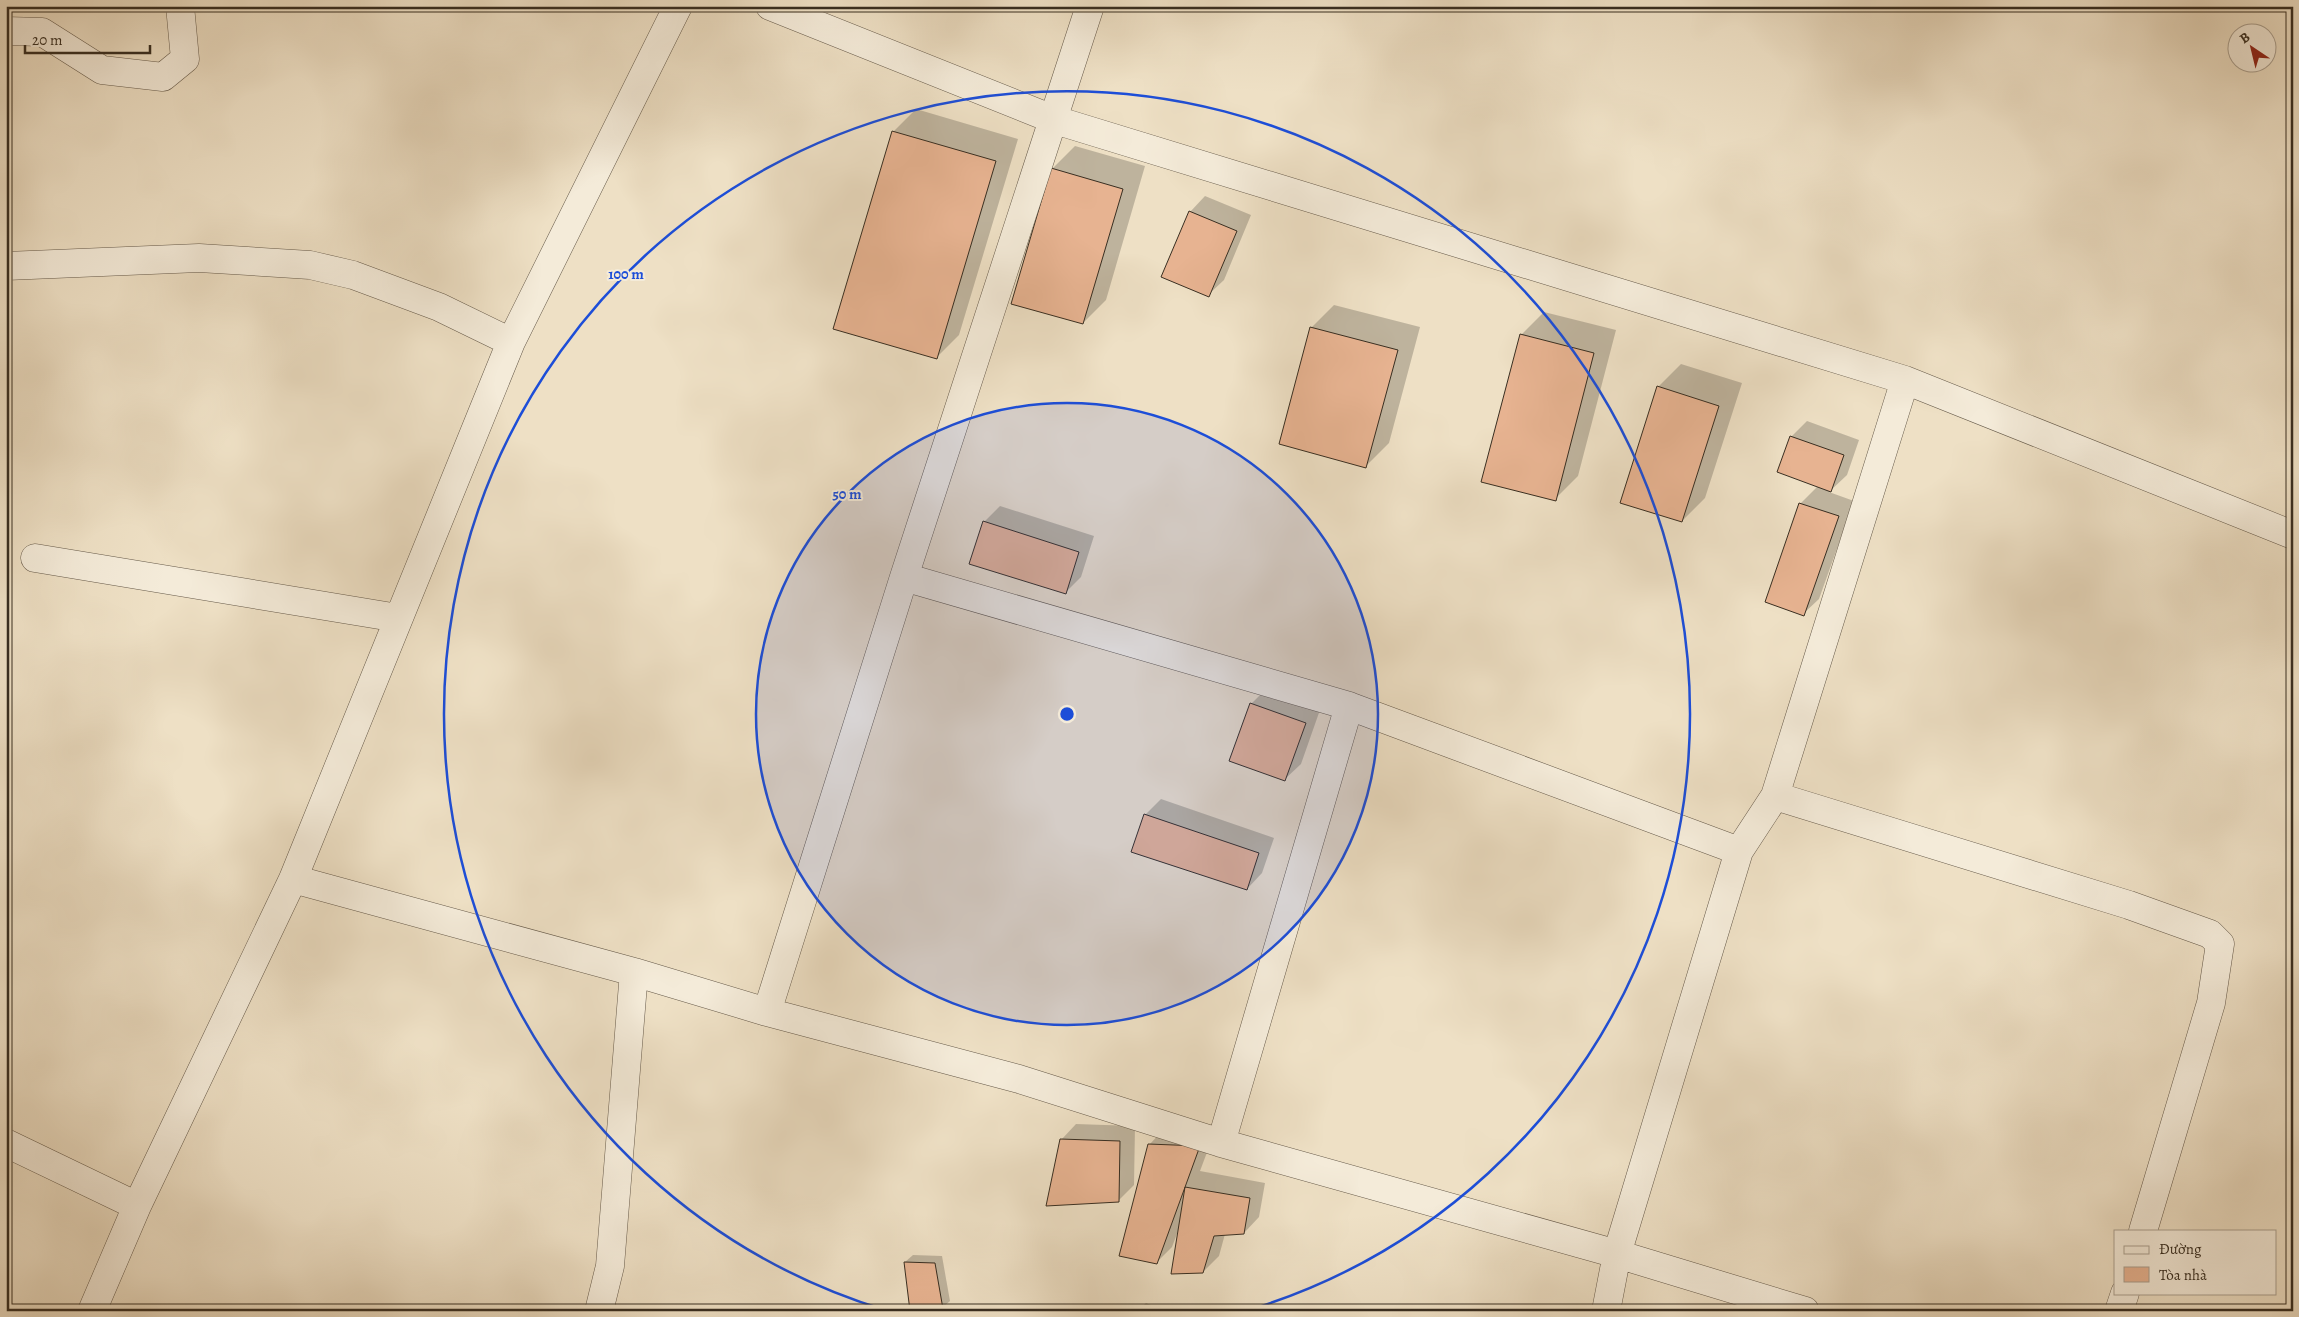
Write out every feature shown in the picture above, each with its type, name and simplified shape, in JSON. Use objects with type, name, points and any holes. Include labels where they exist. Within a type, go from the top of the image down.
[{"type":"street","points":[[6,31],[42,32],[102,70],[163,76],[185,59],[180,6]]},
{"type":"street","points":[[92,1311],[137,1206],[293,879],[510,342],[678,6]]},
{"type":"street","points":[[770,6],[1054,120],[1905,380],[2293,535]]},
{"type":"street","points":[[767,1012],[904,577],[1090,6]]},
{"type":"street","points":[[6,266],[199,258],[310,265],[353,275],[439,307],[510,342]]},
{"type":"street","points":[[1606,1311],[1617,1254],[1738,851],[1775,796],[1905,380]]},
{"type":"street","points":[[35,558],[398,618]]},
{"type":"street","points":[[904,577],[1349,706],[1738,851]]},
{"type":"street","points":[[1221,1143],[1349,706]]},
{"type":"street","points":[[1775,796],[2129,904],[2205,932],[2215,938],[2220,944],[2220,950],[2211,1003],[2143,1230]]},
{"type":"street","points":[[293,879],[634,972],[767,1012],[1019,1079],[1221,1143],[1617,1254],[1805,1311]]},
{"type":"street","points":[[599,1311],[610,1266],[634,972]]},
{"type":"street","points":[[6,1143],[137,1206]]},
{"type":"street","points":[[2119,1311],[2124,1294]]},
{"type":"building","points":[[892,131],[996,161],[937,359],[833,329]]},
{"type":"building","points":[[1051,168],[1123,189],[1083,324],[1011,304]]},
{"type":"building","points":[[1189,211],[1237,231],[1209,297],[1161,277]]},
{"type":"building","points":[[1310,327],[1398,350],[1366,468],[1279,444]]},
{"type":"building","points":[[1520,334],[1594,353],[1556,501],[1481,482]]},
{"type":"building","points":[[1657,386],[1719,406],[1682,522],[1620,503]]},
{"type":"building","points":[[1790,436],[1844,455],[1831,492],[1777,472]]},
{"type":"building","points":[[1799,503],[1839,516],[1804,616],[1765,602]]},
{"type":"building","points":[[983,521],[1079,552],[1066,594],[969,564]]},
{"type":"building","points":[[1250,703],[1306,723],[1285,781],[1229,761]]},
{"type":"building","points":[[1144,814],[1259,853],[1247,890],[1131,852]]},
{"type":"building","points":[[1060,1139],[1120,1141],[1119,1202],[1046,1206]]},
{"type":"building","points":[[1148,1144],[1200,1146],[1157,1264],[1119,1256]]},
{"type":"building","points":[[1185,1187],[1250,1198],[1244,1234],[1214,1236],[1203,1273],[1171,1274]]},
{"type":"building","points":[[904,1262],[935,1263],[943,1309],[910,1311]]}]
